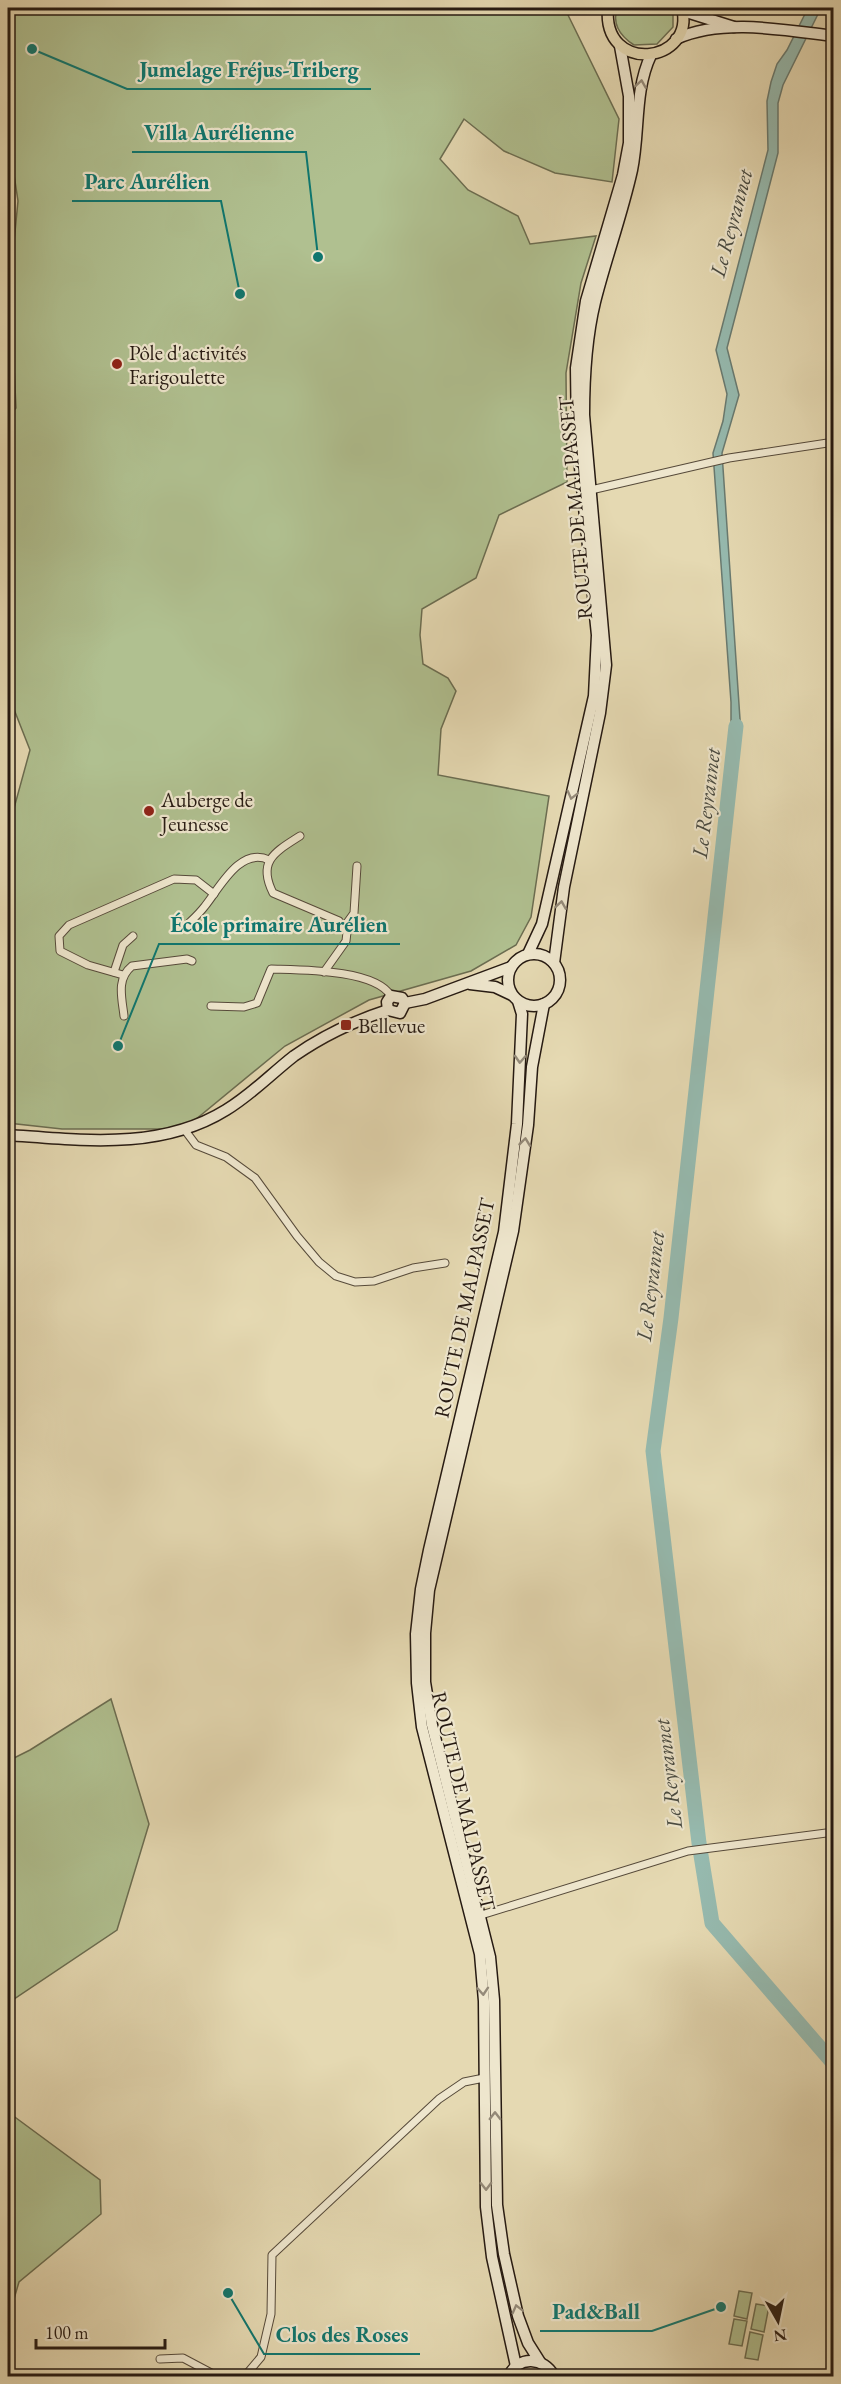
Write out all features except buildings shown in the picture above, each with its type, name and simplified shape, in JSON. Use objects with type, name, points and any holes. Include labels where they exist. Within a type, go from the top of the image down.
[{"type":"main road","points":[[598,8],[607,20]]},
{"type":"main road","points":[[608,8],[609,29],[620,46],[640,55],[661,52],[676,39],[703,30],[737,28],[834,36]]},
{"type":"main road","points":[[676,39],[683,21],[682,9],[737,28]]},
{"type":"main road","name":"ROUTE DE MALPASSET","points":[[554,963],[564,887],[600,712],[606,664],[584,416],[584,381],[594,304],[613,225],[631,120],[620,46]]},
{"type":"main road","name":"ROUTE DE MALPASSET","points":[[528,954],[542,924],[594,696],[597,635],[577,438],[576,378],[586,301],[613,225],[637,142],[641,76],[651,54]]},
{"type":"main road","points":[[464,984],[495,987],[515,998],[535,1006],[544,1004],[557,992],[560,983],[560,975],[554,963],[538,954],[528,954],[518,959],[511,967],[508,976],[515,998]]},
{"type":"main road","points":[[8,1135],[120,1142],[150,1138],[184,1128],[224,1112],[260,1087],[294,1057],[332,1032],[388,1010],[399,1013],[405,1003],[425,999],[511,967]]},
{"type":"main road","points":[[388,1010],[387,1002],[392,996],[402,998],[405,1003]]},
{"type":"main road","name":"ROUTE DE MALPASSET","points":[[515,998],[522,1014],[517,1124],[504,1232],[428,1556],[416,1634],[417,1683],[422,1726],[476,1917],[490,1957],[494,2000],[495,2145],[500,2225],[518,2316],[528,2343],[540,2362],[554,2376]]},
{"type":"main road","name":"ROUTE DE MALPASSET","points":[[516,2366],[490,2247],[486,2207],[480,1954],[476,1917],[432,1725],[425,1682],[424,1633],[429,1590],[513,1231],[528,1125],[532,1067],[544,1004]]},
{"type":"main road","points":[[509,2376],[516,2366],[532,2361],[540,2362]]},
{"type":"street","points":[[591,490],[729,458],[834,442]]},
{"type":"street","points":[[300,836],[274,852],[268,860],[269,885],[273,893],[339,921],[344,927],[346,940],[324,972]]},
{"type":"street","points":[[185,927],[226,877],[246,861],[263,857],[268,860]]},
{"type":"street","points":[[344,927],[354,913],[357,866]]},
{"type":"street","points":[[123,975],[88,965],[60,951],[59,936],[69,925],[174,879],[195,880],[214,894]]},
{"type":"street","points":[[114,972],[123,945],[133,936]]},
{"type":"street","points":[[124,1016],[121,984],[123,975],[132,966],[187,959],[192,961]]},
{"type":"street","points":[[210,1006],[244,1007],[257,1003],[261,998],[266,974],[271,969],[324,972],[375,982],[387,989],[392,996]]},
{"type":"street","points":[[184,1128],[196,1145],[225,1157],[255,1178],[297,1236],[319,1262],[336,1276],[355,1282],[374,1281],[404,1270],[445,1263]]},
{"type":"street","points":[[476,1917],[696,1850],[834,1832]]},
{"type":"street","points":[[245,2376],[261,2357],[271,2314],[272,2255],[439,2099],[464,2082],[484,2078]]},
{"type":"street","points":[[160,2359],[183,2358],[217,2376]]},
{"type":"green space","points":[[8,8],[558,8],[567,13],[619,119],[612,182],[555,173],[504,151],[464,119],[440,159],[468,190],[518,216],[530,244],[596,236],[581,283],[566,373],[567,482],[499,515],[476,578],[422,609],[420,635],[423,664],[448,678],[456,691],[441,729],[438,775],[549,796],[531,917],[516,945],[471,971],[369,1000],[285,1046],[184,1129],[62,1129],[8,1123],[8,830],[30,750],[8,694],[8,417],[16,408],[10,283],[18,201],[8,135]]},
{"type":"green space","points":[[617,8],[673,8],[673,27],[657,44],[634,45],[618,29]]},
{"type":"green space","points":[[111,1699],[149,1824],[117,1930],[8,2003],[8,1761],[30,1750]]},
{"type":"green space","points":[[8,2112],[100,2180],[101,2214],[19,2282],[8,2319]]},
{"type":"green space","points":[[739,2291],[752,2293],[747,2319],[734,2316]]},
{"type":"green space","points":[[756,2304],[769,2306],[764,2332],[751,2329]]},
{"type":"green space","points":[[734,2319],[747,2321],[742,2346],[729,2344]]},
{"type":"green space","points":[[750,2332],[763,2335],[758,2360],[745,2358]]},
{"type":"water","name":"Le Reyrannet","points":[[808,8],[821,8],[783,85],[778,103],[778,153],[727,348],[739,395],[722,453],[741,734],[737,745],[731,745],[731,702],[713,453],[723,421],[727,394],[716,350],[768,150],[767,101],[771,82],[777,64],[787,50]]},
{"type":"waterway","name":"Le Reyrannet","points":[[736,726],[671,1318],[653,1451],[699,1843],[712,1923],[834,2064]]},
{"type":"place","name":"Jumelage Fréjus-Triberg","points":[[32,49]]},
{"type":"place","name":"Villa Aurélienne","points":[[318,257]]},
{"type":"place","name":"Parc Aurélien","points":[[240,294]]},
{"type":"place","name":"Pôle d'activités Farigoulette","points":[[117,364]]},
{"type":"place","name":"Auberge de Jeunesse","points":[[149,811]]},
{"type":"place","name":"Bellevue","points":[[346,1025]]},
{"type":"place","name":"École primaire Aurélien","points":[[118,1046]]},
{"type":"place","name":"Clos des Roses","points":[[228,2293]]},
{"type":"place","name":"Pad&Ball","points":[[721,2307]]}]
